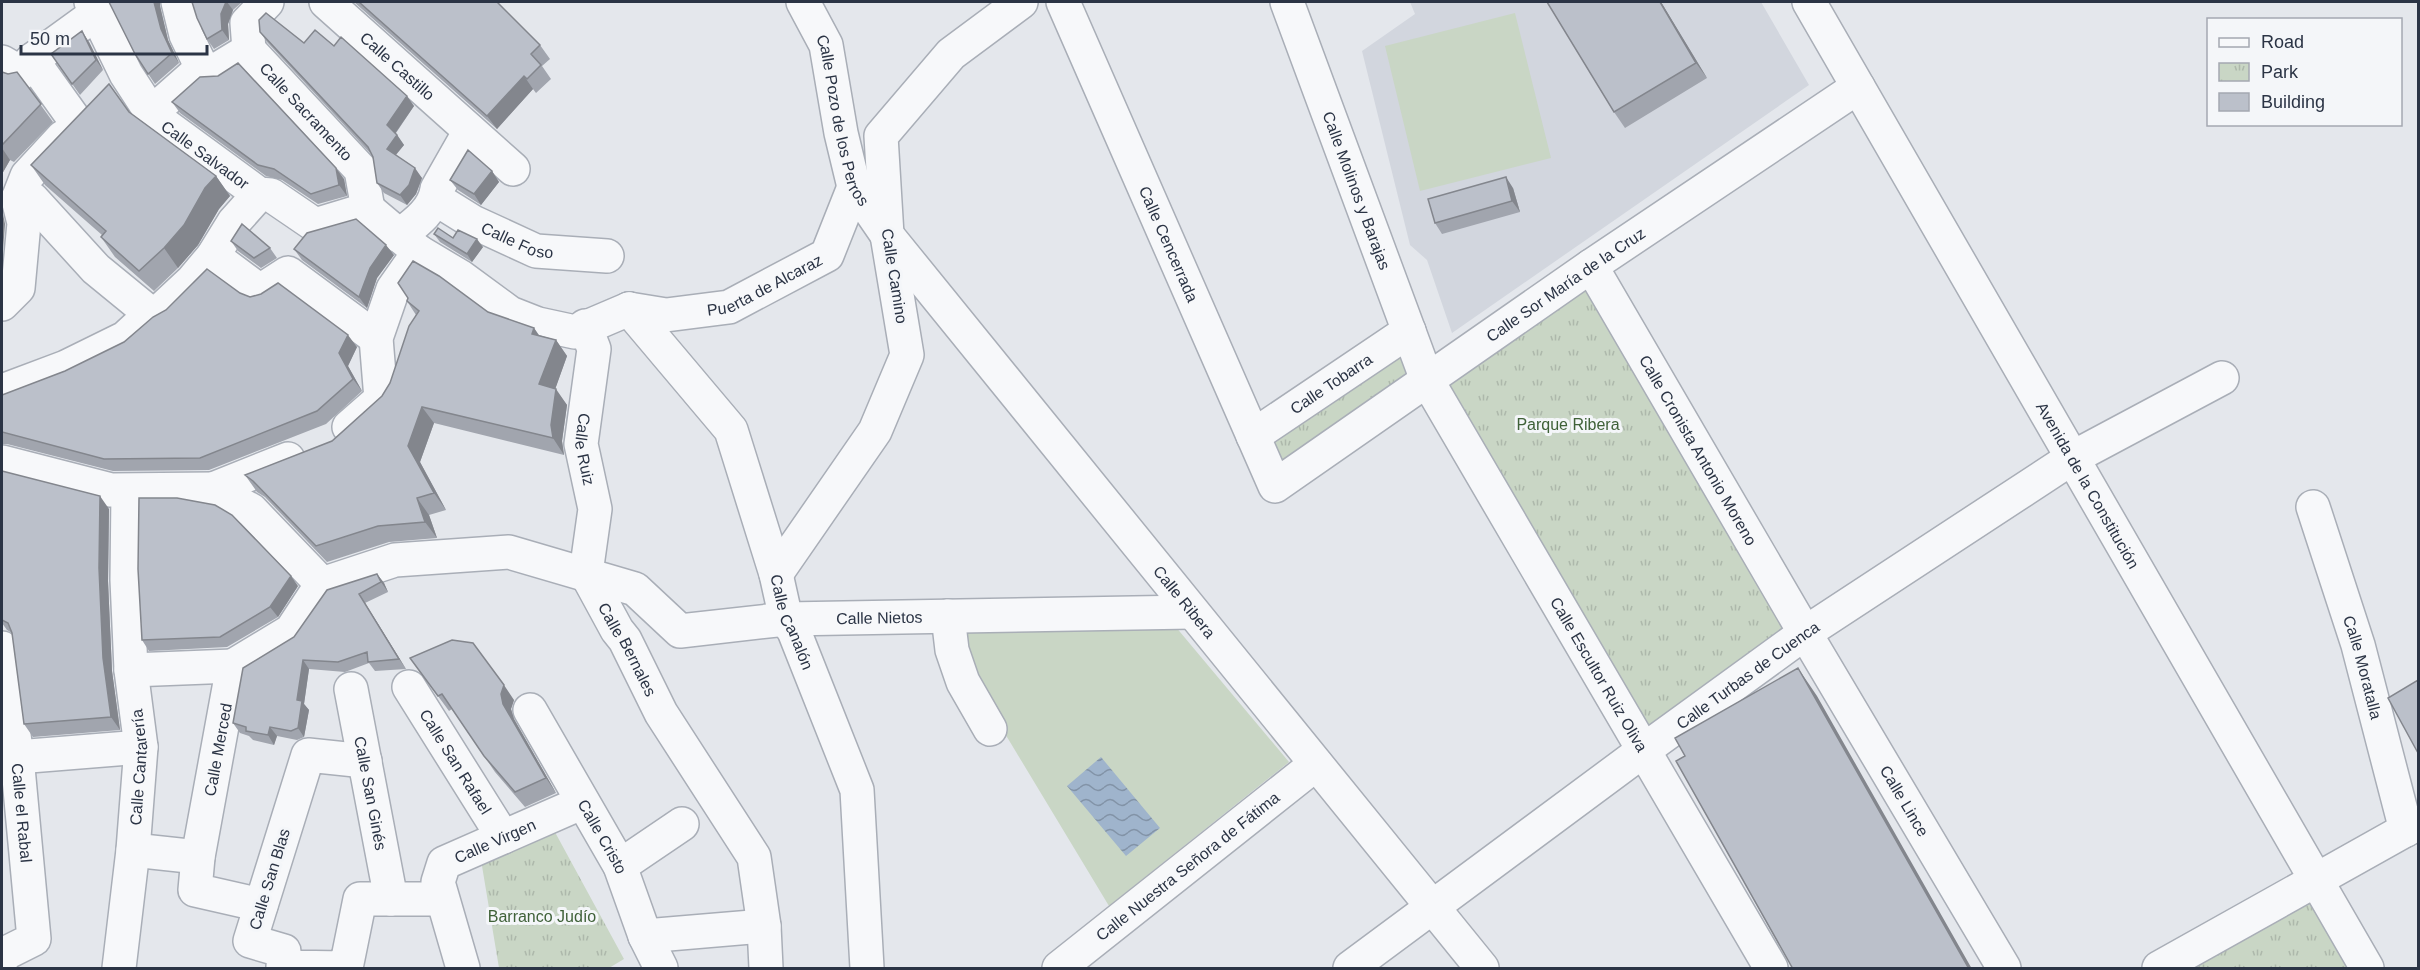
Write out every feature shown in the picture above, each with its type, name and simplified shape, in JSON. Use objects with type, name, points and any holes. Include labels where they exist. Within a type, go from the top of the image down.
[{"type":"street","points":[[178,2],[186,34],[202,68]]},
{"type":"street","points":[[151,113],[202,68],[216,70],[249,50],[247,23],[267,2]]},
{"type":"street","name":"Calle Castillo","points":[[326,2],[513,169]]},
{"type":"street","name":"Calle Pozo de los Perros","points":[[803,2],[826,45],[841,134],[854,187],[887,236]]},
{"type":"street","name":"Calle Camino","points":[[776,574],[875,431],[908,355],[887,236],[881,136],[951,54],[1021,2]]},
{"type":"street","name":"Calle Cencerrada","points":[[1063,2],[1275,486]]},
{"type":"street","name":"Calle Molinos y Barajas","points":[[1287,2],[1427,380]]},
{"type":"street","name":"Avenida de la Constitución","points":[[1809,2],[2367,969]]},
{"type":"street","points":[[77,123],[17,61],[94,7]]},
{"type":"street","name":"Calle Salvador","points":[[94,7],[126,74],[154,117],[259,194],[271,195],[315,225],[368,209]]},
{"type":"street","name":"Calle Sacramento","points":[[249,50],[361,170],[368,209]]},
{"type":"street","points":[[2,304],[18,288],[24,223],[18,199],[27,176],[126,74]]},
{"type":"street","name":"Calle Sor María de la Cruz","points":[[1275,486],[1591,266],[1858,87]]},
{"type":"street","points":[[2,462],[111,490],[213,489],[336,440],[381,399],[376,338],[419,220],[436,199],[437,189],[470,131]]},
{"type":"street","name":"Puerta de Alcaraz","points":[[629,309],[666,315],[729,306],[827,255],[854,187]]},
{"type":"street","points":[[2,391],[66,367],[125,338],[151,314],[162,309],[192,281],[213,256],[234,222],[259,194]]},
{"type":"street","points":[[18,199],[32,199],[96,269],[151,314]]},
{"type":"street","name":"Calle Foso","points":[[436,199],[473,222],[536,251],[607,256]]},
{"type":"street","points":[[368,209],[409,244],[461,277],[510,313],[538,324],[575,332],[629,309]]},
{"type":"street","name":"Calle Ribera","points":[[887,236],[1482,969]]},
{"type":"street","points":[[213,256],[260,291],[288,273],[376,338]]},
{"type":"street","name":"Calle Cronista Antonio Moreno","points":[[1591,266],[1805,633]]},
{"type":"street","name":"Calle Canalón","points":[[629,309],[731,430],[776,574],[786,619],[794,631],[857,790],[867,969]]},
{"type":"street","name":"Calle Ruiz","points":[[585,326],[594,349],[581,444],[595,509],[586,573]]},
{"type":"street","name":"Calle Tobarra","points":[[1253,436],[1409,331]]},
{"type":"street","name":"Calle Turbas de Cuenca","points":[[1350,969],[1805,633],[2072,458],[2222,378]]},
{"type":"street","name":"Calle Escultor Ruiz Oliva","points":[[1427,380],[1771,969]]},
{"type":"street","points":[[213,489],[251,510],[322,584]]},
{"type":"street","name":"Calle Cantarería","points":[[119,969],[133,850],[141,747],[131,670],[127,580],[128,491]]},
{"type":"street","name":"Calle Moratalla","points":[[2313,507],[2358,645],[2412,826]]},
{"type":"street","points":[[131,670],[232,666],[291,631],[322,584],[395,560],[509,552],[586,573]]},
{"type":"street","name":"Calle Nietos","points":[[586,573],[636,589],[680,632],[786,619],[1192,612]]},
{"type":"street","name":"Calle Bernales","points":[[586,573],[625,640],[661,713],[754,857],[764,926],[766,969]]},
{"type":"street","points":[[948,616],[952,650],[963,682],[990,729]]},
{"type":"street","name":"Calle Lince","points":[[1805,633],[2004,969]]},
{"type":"street","name":"Calle el Rabal","points":[[2,648],[6,718],[17,757],[34,939]]},
{"type":"street","name":"Calle Merced","points":[[232,666],[198,857],[195,890],[261,905]]},
{"type":"street","name":"Calle San Rafael","points":[[409,687],[503,837]]},
{"type":"street","name":"Calle San Ginés","points":[[351,690],[391,899]]},
{"type":"street","name":"Calle Cristo","points":[[530,710],[620,866],[645,936],[661,969]]},
{"type":"street","points":[[17,757],[141,747]]},
{"type":"street","name":"Calle San Blas","points":[[365,761],[308,755],[250,941],[284,951],[283,967],[346,968],[360,899],[442,898]]},
{"type":"street","name":"Calle Nuestra Señora de Fátima","points":[[1059,969],[1316,764]]},
{"type":"street","name":"Calle Virgen","points":[[463,969],[438,882],[444,863],[582,803]]},
{"type":"street","points":[[620,866],[682,824]]},
{"type":"street","points":[[2159,969],[2412,826]]},
{"type":"street","points":[[133,850],[198,857]]},
{"type":"street","points":[[645,936],[764,926]]},
{"type":"street","points":[[2,935],[34,939]]},
{"type":"street","points":[[2,959],[4,954],[34,939]]},
{"type":"shaded area","points":[[1410,2],[1761,2],[1809,85],[1452,333],[1427,260],[1410,245],[1362,51],[1415,14]]},
{"type":"green space","points":[[1515,13],[1551,158],[1420,191],[1385,46]]},
{"type":"green space","name":"Parque Ribera","points":[[1591,266],[1805,633],[1644,750],[1428,380],[1275,486],[1253,436],[1409,331],[1427,380]]},
{"type":"green space","points":[[1175,626],[1289,762],[1109,906],[972,679],[961,644],[968,628]]},
{"type":"green space","name":"Barranco Judío","points":[[550,823],[624,959],[609,968],[499,968],[480,854]]},
{"type":"green space","points":[[2317,881],[2367,968],[2159,968]]},
{"type":"water","points":[[1101,757],[1160,828],[1126,856],[1067,786]]},
{"type":"building","points":[[109,2],[154,2],[161,29],[172,53],[148,74],[135,54]]},
{"type":"building","points":[[192,2],[226,2],[221,14],[222,30],[207,39]]},
{"type":"building","points":[[359,2],[497,2],[540,45],[531,54],[541,65],[527,79],[524,76],[487,116]]},
{"type":"building","points":[[1547,2],[1660,2],[1696,63],[1614,112]]},
{"type":"building","points":[[266,13],[304,43],[315,30],[334,46],[341,37],[407,96],[387,125],[397,135],[387,149],[415,168],[409,185],[400,195],[377,183],[373,157],[368,147],[260,32],[259,20]]},
{"type":"building","points":[[82,31],[96,60],[72,84],[51,54]]},
{"type":"building","points":[[238,63],[336,168],[339,185],[311,194],[274,169],[258,165],[172,102],[200,77],[218,76]]},
{"type":"building","points":[[2,72],[8,74],[17,72],[41,104],[2,145]]},
{"type":"building","points":[[109,84],[129,112],[216,176],[205,188],[184,225],[139,271],[101,237],[106,231],[31,165]]},
{"type":"building","points":[[468,150],[492,171],[474,194],[450,180]]},
{"type":"building","points":[[1506,177],[1512,201],[1435,223],[1428,199]]},
{"type":"building","points":[[356,219],[386,245],[370,268],[359,297],[294,249],[307,233]]},
{"type":"building","points":[[242,224],[270,248],[254,258],[231,241]]},
{"type":"building","points":[[438,228],[453,238],[458,230],[477,239],[467,254],[434,234]]},
{"type":"building","points":[[413,261],[439,276],[488,312],[534,328],[532,334],[556,340],[539,384],[556,389],[551,425],[553,438],[422,407],[408,446],[434,493],[417,498],[425,522],[378,526],[316,546],[245,475],[332,441],[382,396],[390,383],[409,326],[419,311],[407,301],[408,298],[398,283]]},
{"type":"building","points":[[207,269],[240,293],[250,297],[261,294],[278,283],[348,335],[339,353],[353,379],[317,411],[200,458],[104,459],[2,432],[2,395],[65,371],[124,342],[153,317],[166,310]]},
{"type":"building","points":[[2,471],[100,496],[99,568],[103,658],[111,717],[24,724],[12,633],[8,623],[2,620]]},
{"type":"building","points":[[139,498],[177,498],[215,505],[232,515],[291,576],[270,607],[220,637],[142,640],[138,569]]},
{"type":"building","points":[[377,574],[381,582],[359,594],[399,659],[368,662],[367,652],[338,662],[303,660],[297,700],[302,701],[298,728],[291,731],[270,727],[268,735],[246,731],[246,727],[233,723],[243,668],[294,637],[327,590]]},
{"type":"building","points":[[452,640],[473,643],[504,685],[501,694],[503,704],[546,778],[515,792],[484,756],[442,694],[438,696],[410,658]]},
{"type":"building","points":[[1798,668],[1969,969],[1793,969],[1676,761],[1685,756],[1675,738]]},
{"type":"building","points":[[2418,680],[2418,753],[2388,698]]}]
